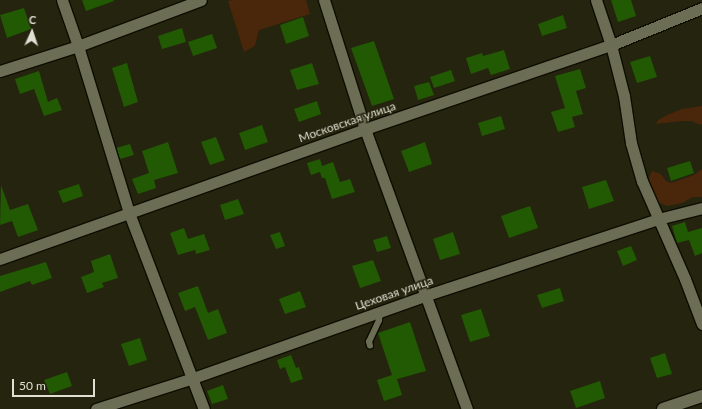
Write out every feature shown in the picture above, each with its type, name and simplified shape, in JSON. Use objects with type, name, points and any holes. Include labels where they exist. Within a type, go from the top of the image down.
[{"type":"street","points":[[62,0],[78,46],[129,213],[204,409]]},
{"type":"street","points":[[0,71],[78,46],[201,0]]},
{"type":"street","points":[[324,0],[365,129],[427,295],[467,409]]},
{"type":"street","points":[[596,0],[611,45],[624,96],[631,143],[642,181],[685,278],[702,324]]},
{"type":"street","name":"Московская улица","points":[[0,259],[365,129],[611,45],[702,8]]},
{"type":"street","name":"Цеховая улица","points":[[96,409],[193,378],[427,295],[658,219],[702,208]]},
{"type":"street","points":[[663,409],[702,396]]},
{"type":"lane","points":[[370,346],[369,342],[379,321],[380,312]]},
{"type":"shaded area","points":[[306,0],[310,14],[259,30],[255,46],[244,52],[228,1]]},
{"type":"shaded area","points":[[702,106],[702,124],[700,125],[692,121],[656,124],[658,120],[682,109]]},
{"type":"shaded area","points":[[702,169],[702,197],[693,197],[682,203],[667,206],[658,202],[651,188],[649,178],[652,171],[661,174],[666,181],[671,183],[694,175]]},
{"type":"building","points":[[82,0],[113,0],[114,1],[86,11]]},
{"type":"building","points":[[611,0],[631,0],[636,16],[618,22]]},
{"type":"building","points":[[24,8],[31,29],[7,38],[0,15]]},
{"type":"building","points":[[563,15],[567,28],[542,36],[538,24]]},
{"type":"building","points":[[303,17],[309,36],[286,44],[280,25]]},
{"type":"building","points":[[182,28],[186,42],[162,49],[158,36]]},
{"type":"building","points":[[212,34],[217,48],[193,56],[188,42]]},
{"type":"building","points":[[374,41],[394,99],[372,106],[351,48]]},
{"type":"building","points":[[504,50],[510,69],[491,75],[488,68],[471,74],[466,58],[482,53],[483,56]]},
{"type":"building","points":[[650,56],[657,77],[637,83],[630,62]]},
{"type":"building","points":[[127,63],[138,102],[124,107],[112,68]]},
{"type":"building","points":[[312,63],[319,84],[297,90],[290,70]]},
{"type":"building","points":[[580,69],[586,88],[576,91],[583,114],[572,117],[575,127],[558,132],[551,112],[565,108],[555,76]]},
{"type":"building","points":[[451,70],[455,81],[434,88],[430,77]]},
{"type":"building","points":[[39,71],[48,102],[57,98],[62,110],[44,116],[34,89],[20,94],[15,79]]},
{"type":"building","points":[[429,82],[434,95],[418,100],[414,86]]},
{"type":"building","points":[[317,101],[321,114],[299,122],[294,109]]},
{"type":"building","points":[[501,116],[505,129],[482,136],[478,123]]},
{"type":"building","points":[[262,125],[268,142],[245,150],[239,133]]},
{"type":"building","points":[[216,137],[225,160],[210,165],[201,142]]},
{"type":"building","points":[[168,142],[178,173],[154,180],[156,188],[138,194],[132,179],[149,173],[142,151]]},
{"type":"building","points":[[425,142],[432,164],[409,172],[401,151]]},
{"type":"building","points":[[130,144],[134,155],[120,159],[116,148]]},
{"type":"building","points":[[320,159],[322,166],[333,162],[340,182],[350,179],[355,192],[332,199],[325,178],[322,178],[320,172],[311,175],[307,163]]},
{"type":"building","points":[[690,161],[694,173],[671,181],[667,168]]},
{"type":"building","points":[[606,180],[614,201],[589,209],[582,187]]},
{"type":"building","points":[[79,184],[83,196],[63,203],[58,191]]},
{"type":"building","points":[[1,185],[10,210],[28,204],[38,230],[18,237],[12,221],[0,225]]},
{"type":"building","points":[[238,199],[244,214],[225,220],[220,205]]},
{"type":"building","points":[[530,206],[538,228],[509,238],[501,216]]},
{"type":"building","points":[[685,222],[688,232],[702,228],[702,253],[695,256],[689,240],[677,243],[672,226]]},
{"type":"building","points":[[184,228],[188,239],[204,234],[210,250],[196,254],[195,250],[178,255],[170,233]]},
{"type":"building","points":[[280,232],[285,246],[276,249],[270,235]]},
{"type":"building","points":[[453,232],[460,254],[440,260],[433,239]]},
{"type":"building","points":[[387,236],[391,248],[377,252],[373,240]]},
{"type":"building","points":[[631,246],[637,260],[623,266],[617,251]]},
{"type":"building","points":[[110,254],[118,278],[102,283],[104,287],[87,293],[81,277],[94,272],[91,261]]},
{"type":"building","points":[[373,260],[381,281],[360,288],[352,266]]},
{"type":"building","points":[[46,262],[52,278],[32,285],[30,281],[0,292],[0,276]]},
{"type":"building","points":[[198,286],[208,313],[218,309],[227,333],[208,340],[195,307],[185,311],[178,293]]},
{"type":"building","points":[[560,288],[564,301],[542,308],[537,295]]},
{"type":"building","points":[[300,291],[306,307],[285,314],[279,299]]},
{"type":"building","points":[[481,309],[490,336],[470,342],[461,315]]},
{"type":"building","points":[[410,322],[426,371],[397,379],[402,395],[384,401],[377,380],[392,375],[378,333]]},
{"type":"building","points":[[140,338],[147,360],[129,366],[121,344]]},
{"type":"building","points":[[665,353],[672,374],[657,378],[650,358]]},
{"type":"building","points":[[291,355],[296,368],[299,367],[303,379],[291,383],[285,367],[280,369],[277,360]]},
{"type":"building","points":[[67,372],[72,386],[50,394],[44,380]]},
{"type":"building","points":[[600,381],[605,398],[576,408],[570,391]]},
{"type":"building","points":[[223,385],[228,399],[212,404],[207,391]]}]
